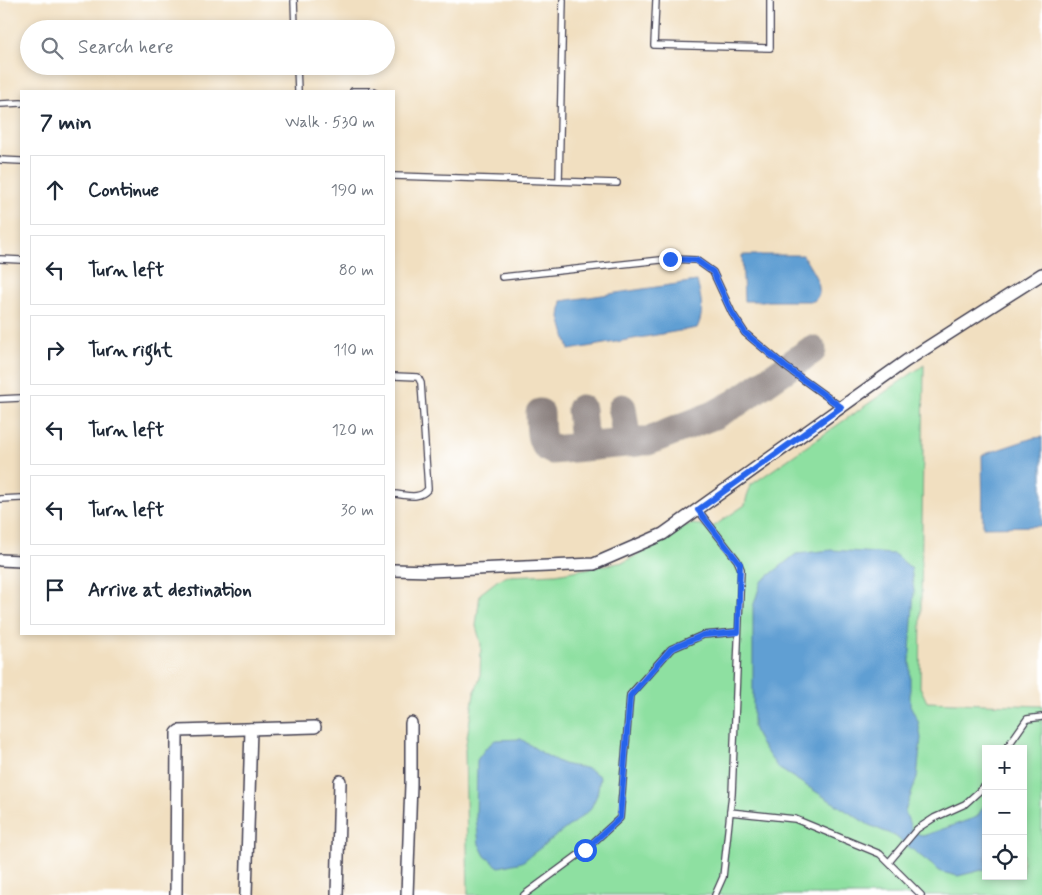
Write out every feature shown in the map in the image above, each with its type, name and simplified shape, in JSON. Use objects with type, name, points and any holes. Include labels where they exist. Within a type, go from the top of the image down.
[{"type":"street","points":[[395,570],[430,571],[594,564],[663,534],[906,361],[1042,274]]},
{"type":"street","points":[[0,560],[20,561]]},
{"type":"street","points":[[408,895],[411,722]]},
{"type":"street","points":[[176,895],[177,733],[179,730],[315,727]]},
{"type":"street","points":[[246,895],[251,729]]},
{"type":"street","points":[[337,895],[340,781]]},
{"type":"lane","points":[[294,0],[295,20]]},
{"type":"lane","points":[[559,182],[563,0]]},
{"type":"lane","points":[[656,0],[654,45],[770,48],[770,0]]},
{"type":"lane","points":[[297,75],[298,90]]},
{"type":"lane","points":[[0,104],[20,103]]},
{"type":"lane","points":[[0,160],[20,161]]},
{"type":"lane","points":[[395,176],[617,183]]},
{"type":"lane","points":[[0,259],[20,260]]},
{"type":"lane","points":[[502,277],[670,259],[696,260],[713,272],[732,313],[745,333],[787,368],[841,407]]},
{"type":"lane","points":[[395,376],[418,377],[422,383],[428,489],[424,495],[417,497],[395,494]]},
{"type":"lane","points":[[0,399],[20,398]]},
{"type":"lane","points":[[0,499],[20,498]]},
{"type":"lane","points":[[698,510],[740,564],[732,794],[723,877],[715,895]]},
{"type":"lane","points":[[524,895],[585,850],[620,818],[630,696],[671,649],[703,635],[738,632]]},
{"type":"lane","points":[[1009,745],[1026,719],[1042,716]]},
{"type":"lane","points":[[889,862],[916,829],[934,818],[965,804],[982,788]]},
{"type":"lane","points":[[730,812],[795,819],[880,854],[921,895]]},
{"type":"green space","points":[[924,365],[920,687],[927,702],[1042,706],[1042,895],[468,895],[465,750],[474,694],[480,678],[481,644],[476,626],[480,594],[498,580],[508,576],[556,574],[624,562],[658,544],[682,527],[691,524],[701,525],[708,530],[745,505],[751,485]]},
{"type":"water","points":[[742,255],[803,255],[819,285],[818,296],[814,301],[744,301]]},
{"type":"water","points":[[697,281],[702,311],[697,328],[569,350],[560,317],[562,301]]},
{"type":"water","points":[[1042,437],[1042,526],[983,527],[982,455],[1033,438]]},
{"type":"water","points":[[831,550],[894,554],[911,568],[914,591],[910,651],[910,705],[918,721],[921,738],[917,778],[905,811],[912,831],[923,836],[977,817],[982,809],[982,870],[958,876],[941,872],[895,836],[869,825],[778,768],[760,743],[753,727],[753,607],[761,582],[796,554]]},
{"type":"water","points":[[521,739],[559,762],[589,769],[594,772],[600,777],[597,795],[590,810],[522,862],[499,867],[485,856],[479,844],[476,817],[477,760],[495,740]]},
{"type":"taxiway","points":[[622,408],[626,436],[630,441],[648,441],[714,415],[736,403],[812,350]]},
{"type":"taxiway","points":[[581,409],[583,432],[589,444],[594,446],[637,442]]},
{"type":"taxiway","points":[[540,413],[542,439],[544,444],[552,450],[594,446]]},
{"type":"route","points":[[585,850],[620,818],[630,696],[671,649],[703,635],[738,632],[740,564],[698,510],[841,407],[772,357],[745,333],[732,313],[713,272],[696,260],[670,259]]}]
